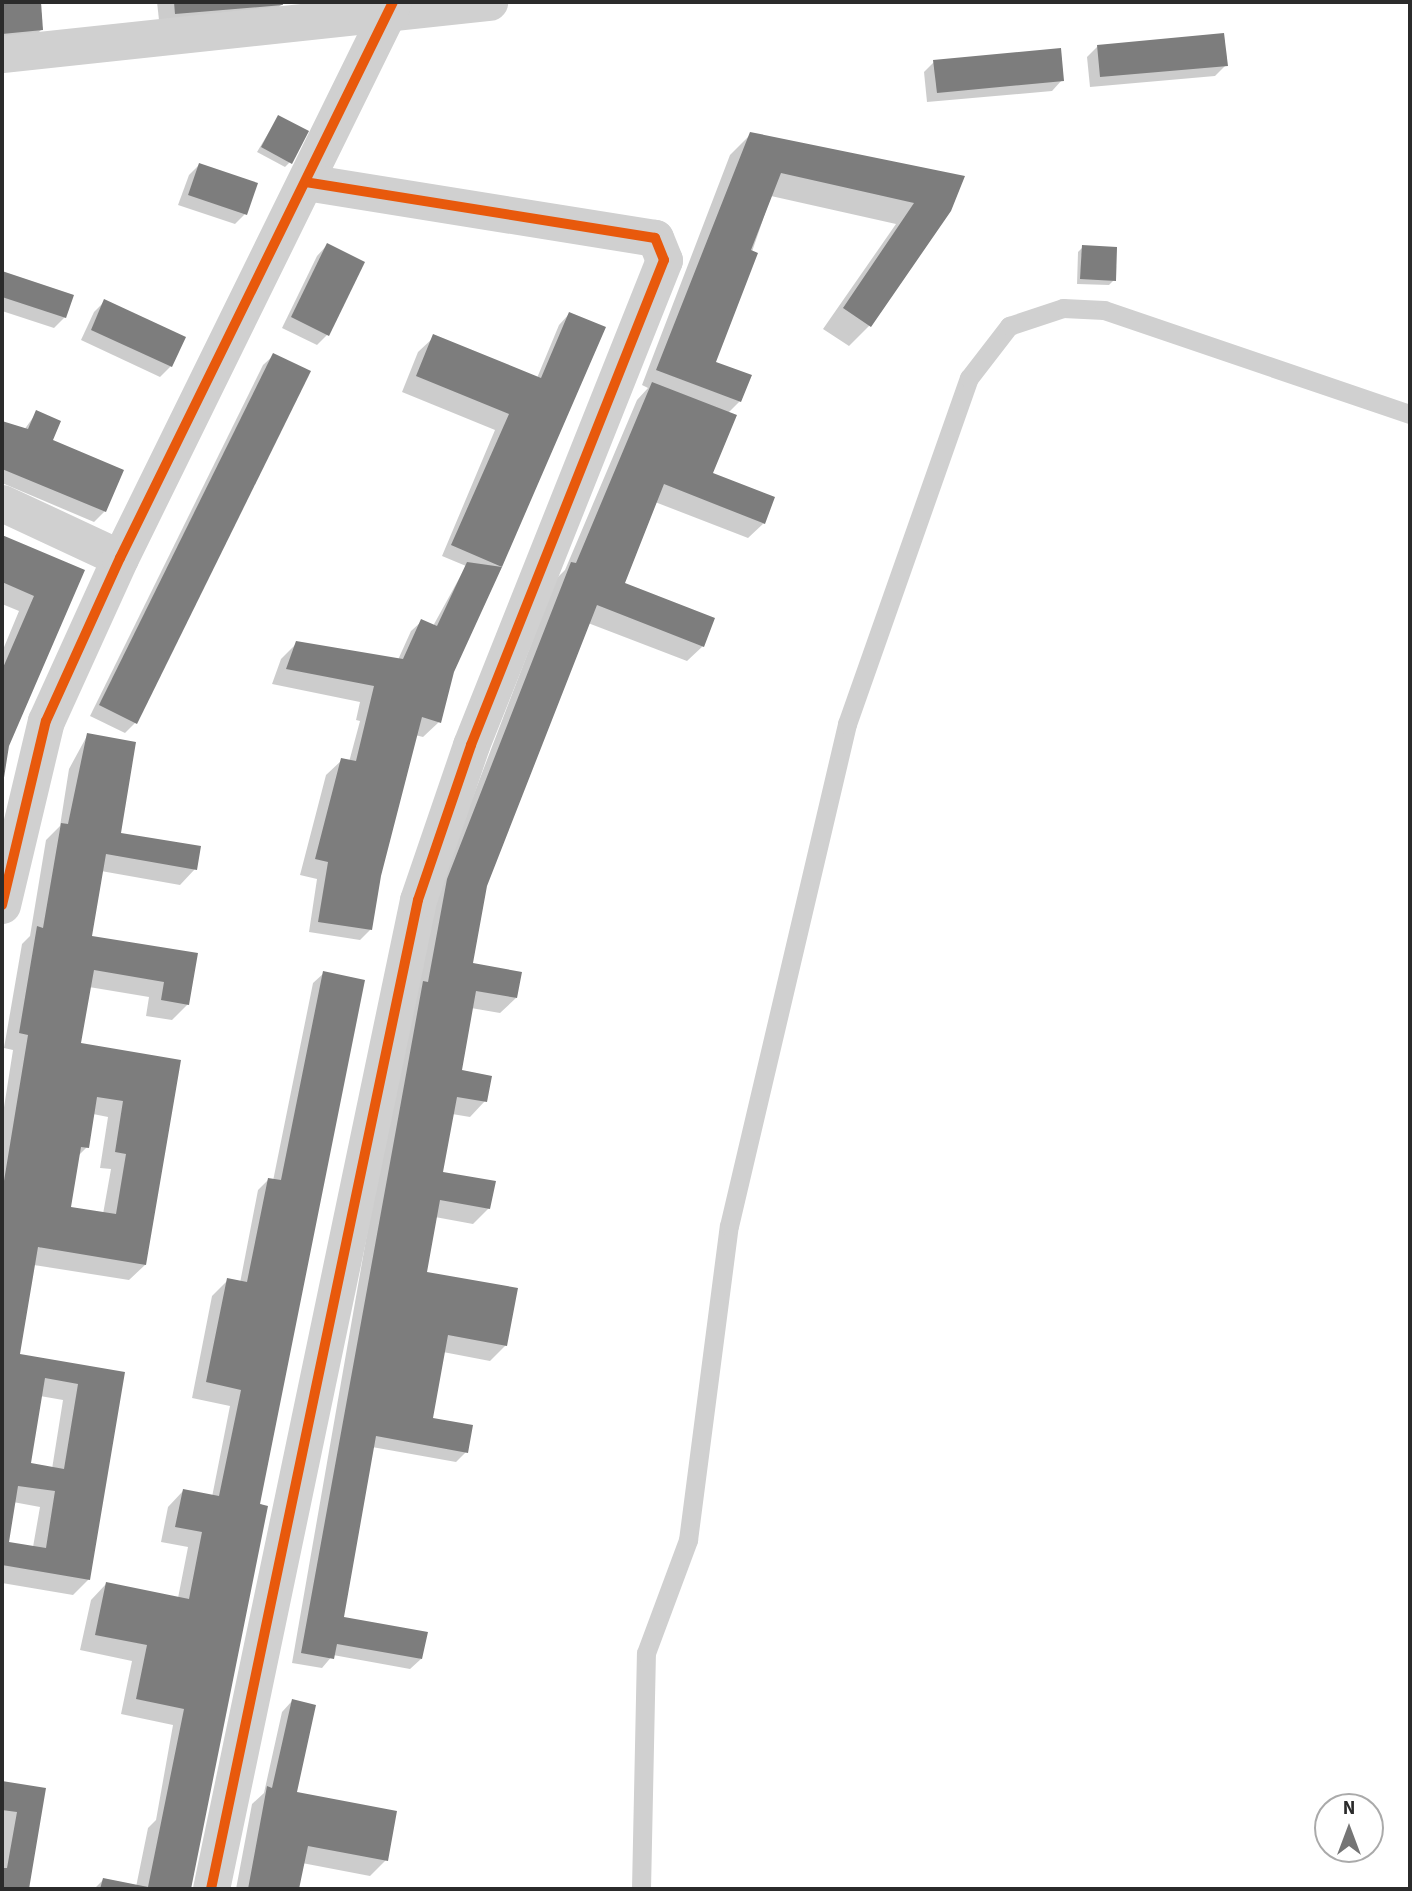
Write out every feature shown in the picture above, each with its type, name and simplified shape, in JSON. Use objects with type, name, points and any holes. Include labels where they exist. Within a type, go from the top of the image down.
[{"type":"street","points":[[2,54],[390,7],[489,2]]},
{"type":"street","points":[[2,905],[46,721],[120,558],[307,182],[390,7]]},
{"type":"street","points":[[211,1889],[418,900],[471,746],[664,260],[656,238],[307,182]]},
{"type":"street","points":[[2,503],[120,558]]},
{"type":"lane","points":[[641,1889],[646,1653],[688,1540],[729,1226],[847,724],[969,378],[1009,326],[1063,308],[1104,310],[1410,414]]},
{"type":"building","points":[[2,2],[41,2],[43,30],[2,34]]},
{"type":"building","points":[[174,2],[282,2],[283,5],[175,14]]},
{"type":"building","points":[[1224,33],[1228,66],[1100,77],[1097,45]]},
{"type":"building","points":[[1061,48],[1064,81],[937,93],[933,60]]},
{"type":"building","points":[[278,115],[309,131],[292,164],[261,147]]},
{"type":"building","points":[[750,132],[965,176],[951,211],[871,327],[843,308],[914,203],[781,173],[751,250],[758,253],[716,362],[752,375],[741,402],[656,370]]},
{"type":"building","points":[[199,163],[258,183],[247,215],[188,195]]},
{"type":"building","points":[[327,243],[365,262],[329,336],[291,317]]},
{"type":"building","points":[[1082,245],[1117,247],[1116,281],[1080,279]]},
{"type":"building","points":[[2,271],[74,295],[66,318],[2,297]]},
{"type":"building","points":[[104,299],[186,337],[172,367],[91,330]]},
{"type":"building","points":[[569,312],[606,327],[502,567],[451,545],[509,414],[416,376],[433,334],[541,378]]},
{"type":"building","points":[[273,353],[311,371],[137,724],[99,705]]},
{"type":"building","points":[[652,382],[737,415],[713,473],[775,497],[765,524],[664,484],[625,583],[715,618],[704,647],[597,605],[487,886],[473,963],[522,972],[517,998],[476,991],[462,1070],[492,1076],[487,1102],[457,1097],[443,1172],[496,1181],[490,1209],[440,1200],[427,1272],[518,1288],[507,1346],[448,1335],[433,1418],[473,1425],[468,1453],[376,1436],[344,1617],[428,1632],[422,1659],[337,1644],[334,1659],[301,1653],[423,981],[428,982],[447,879],[571,562],[576,563]]},
{"type":"building","points":[[36,410],[61,421],[53,440],[124,470],[106,512],[2,469],[2,421],[28,429]]},
{"type":"building","points":[[2,535],[85,570],[9,746],[3,784],[2,670],[34,596],[2,582]]},
{"type":"building","points":[[467,562],[502,567],[454,672],[441,723],[422,717],[381,876],[372,930],[318,922],[328,862],[315,859],[341,758],[356,761],[374,686],[286,669],[296,641],[403,659],[421,619],[437,626]]},
{"type":"building","points":[[87,733],[136,742],[121,833],[201,846],[197,870],[106,854],[92,936],[198,953],[189,1005],[161,1000],[164,982],[94,970],[81,1043],[181,1060],[146,1265],[38,1247],[20,1354],[125,1372],[90,1580],[2,1565],[2,1193],[28,1035],[19,1033],[37,926],[43,928],[61,823],[68,824]],"holes":[[[97,1097],[123,1101],[115,1152],[126,1154],[116,1214],[71,1207],[81,1147],[89,1148]],[[45,1378],[78,1384],[64,1469],[31,1463]],[[18,1486],[55,1491],[46,1548],[9,1542]]]},
{"type":"building","points":[[323,971],[365,980],[260,1504],[268,1506],[191,1889],[100,1889],[103,1878],[148,1887],[184,1709],[136,1699],[147,1645],[95,1635],[106,1582],[189,1599],[202,1532],[175,1527],[183,1489],[219,1496],[241,1390],[206,1382],[227,1278],[247,1282],[268,1178],[281,1180]]},
{"type":"building","points":[[292,1699],[316,1705],[297,1792],[397,1811],[388,1861],[308,1846],[299,1889],[248,1889],[267,1786],[272,1788]]},
{"type":"building","points":[[2,1781],[46,1788],[29,1889],[2,1889],[2,1868],[7,1868],[17,1812],[2,1810]]},
{"type":"cycle path","points":[[2,905],[46,721],[120,558],[393,2]]},
{"type":"cycle path","points":[[211,1889],[418,900],[471,745],[664,260],[655,238],[307,182]]}]
